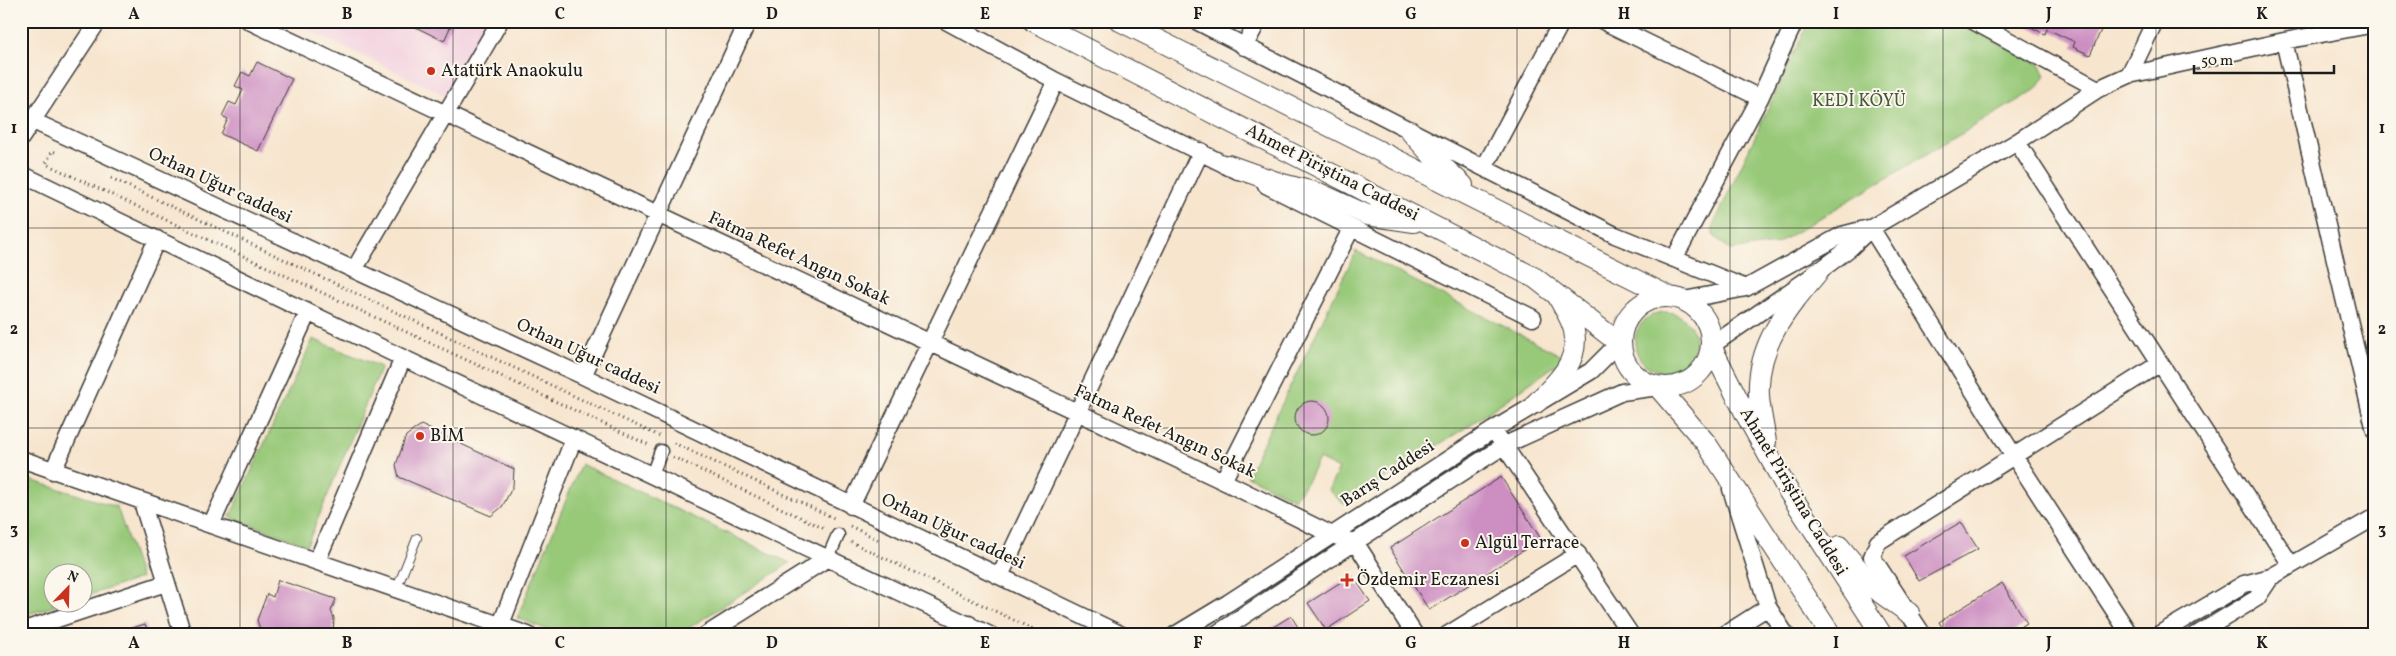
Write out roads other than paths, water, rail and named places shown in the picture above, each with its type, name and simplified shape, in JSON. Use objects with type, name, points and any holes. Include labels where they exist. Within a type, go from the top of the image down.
[{"type":"street","points":[[21,138],[98,21]]},
{"type":"street","name":"Fatma Refet Angın Sokak","points":[[249,21],[1332,534],[1355,542]]},
{"type":"street","points":[[354,270],[500,21]]},
{"type":"street","points":[[583,376],[748,21]]},
{"type":"street","points":[[946,21],[1056,81],[1533,318]]},
{"type":"street","name":"Ahmet Piriştina Caddesi","points":[[1033,21],[1535,278],[1619,343]]},
{"type":"street","points":[[1120,21],[1696,308],[1705,319],[1710,332],[1711,346],[1708,360],[1700,373],[1688,382],[1674,387],[1658,387],[1622,392],[1506,445],[1216,634]]},
{"type":"street","points":[[1196,21],[1615,235],[1746,288]]},
{"type":"street","points":[[1244,46],[1258,21]]},
{"type":"street","points":[[1484,168],[1562,21]]},
{"type":"street","points":[[1603,21],[1760,98]]},
{"type":"street","points":[[1674,259],[1760,98],[1795,21]]},
{"type":"street","points":[[1973,21],[2098,90]]},
{"type":"street","points":[[2129,75],[2155,21]]},
{"type":"street","points":[[1711,346],[1818,272],[1850,248],[1871,228],[2017,142],[2098,90],[2129,75],[2284,41],[2375,24]]},
{"type":"street","points":[[2284,41],[2375,431]]},
{"type":"street","points":[[851,506],[932,343],[1056,81]]},
{"type":"street","name":"Orhan Uğur caddesi","points":[[33,120],[583,376],[1122,635]]},
{"type":"street","points":[[1410,131],[1437,161],[1483,203]]},
{"type":"street","points":[[2017,142],[2291,566]]},
{"type":"street","points":[[1000,576],[1200,151]]},
{"type":"street","points":[[1228,165],[1282,184],[1322,194],[1366,215],[1432,225]]},
{"type":"street","points":[[21,174],[403,358],[990,635]]},
{"type":"street","points":[[1831,635],[1706,443],[1658,387],[1645,383],[1634,375],[1625,363],[1619,343],[1624,323],[1632,311],[1643,302],[1656,298],[1677,298],[1746,288],[1842,235],[1871,228]]},
{"type":"street","points":[[1871,228],[2014,456],[2130,635]]},
{"type":"street","points":[[1223,481],[1351,229]]},
{"type":"street","points":[[53,471],[157,240]]},
{"type":"street","points":[[1768,456],[1759,396],[1761,366],[1768,340],[1783,314],[1818,272]]},
{"type":"street","points":[[1536,403],[1563,375],[1573,356],[1574,330],[1558,295]]},
{"type":"street","points":[[211,525],[308,312]]},
{"type":"street","name":"Barış Caddesi","points":[[1175,635],[1493,430],[1591,371],[1619,343]]},
{"type":"street","name":"Ahmet Piriştina Caddesi","points":[[1711,346],[1768,456],[1804,516],[1882,635]]},
{"type":"street","points":[[317,561],[403,358]]},
{"type":"street","points":[[1923,635],[1872,557],[1878,542],[2159,364]]},
{"type":"street","points":[[1493,430],[1506,445],[1631,635]]},
{"type":"street","points":[[501,624],[574,438]]},
{"type":"street","points":[[652,475],[661,451]]},
{"type":"street","points":[[21,459],[501,624],[528,635]]},
{"type":"street","points":[[1726,473],[1768,607],[1786,635]]},
{"type":"street","points":[[142,502],[183,635]]},
{"type":"street","points":[[1804,516],[1829,532],[1851,563],[1874,589],[1909,613]]},
{"type":"street","points":[[2158,635],[2244,584],[2271,577],[2375,517]]},
{"type":"street","points":[[706,635],[828,558],[838,535]]},
{"type":"street","points":[[1355,542],[1415,635]]},
{"type":"street","points":[[1447,635],[1578,554]]},
{"type":"street","points":[[2196,635],[2257,598],[2271,577]]},
{"type":"street","points":[[21,631],[166,583]]},
{"type":"street","points":[[1724,635],[1768,607]]},
{"type":"street","points":[[951,635],[969,624]]},
{"type":"lane","points":[[397,588],[417,538]]},
{"type":"place","name":"Atatürk Anaokulu","points":[[431,71]]},
{"type":"place","name":"BİM","points":[[420,436]]},
{"type":"place","name":"Algül Terrace","points":[[1465,543]]},
{"type":"place","name":"Özdemir Eczanesi","points":[[1347,580]]},
{"type":"park label","name":"KEDİ KÖYÜ","points":[[1859,101]]}]
